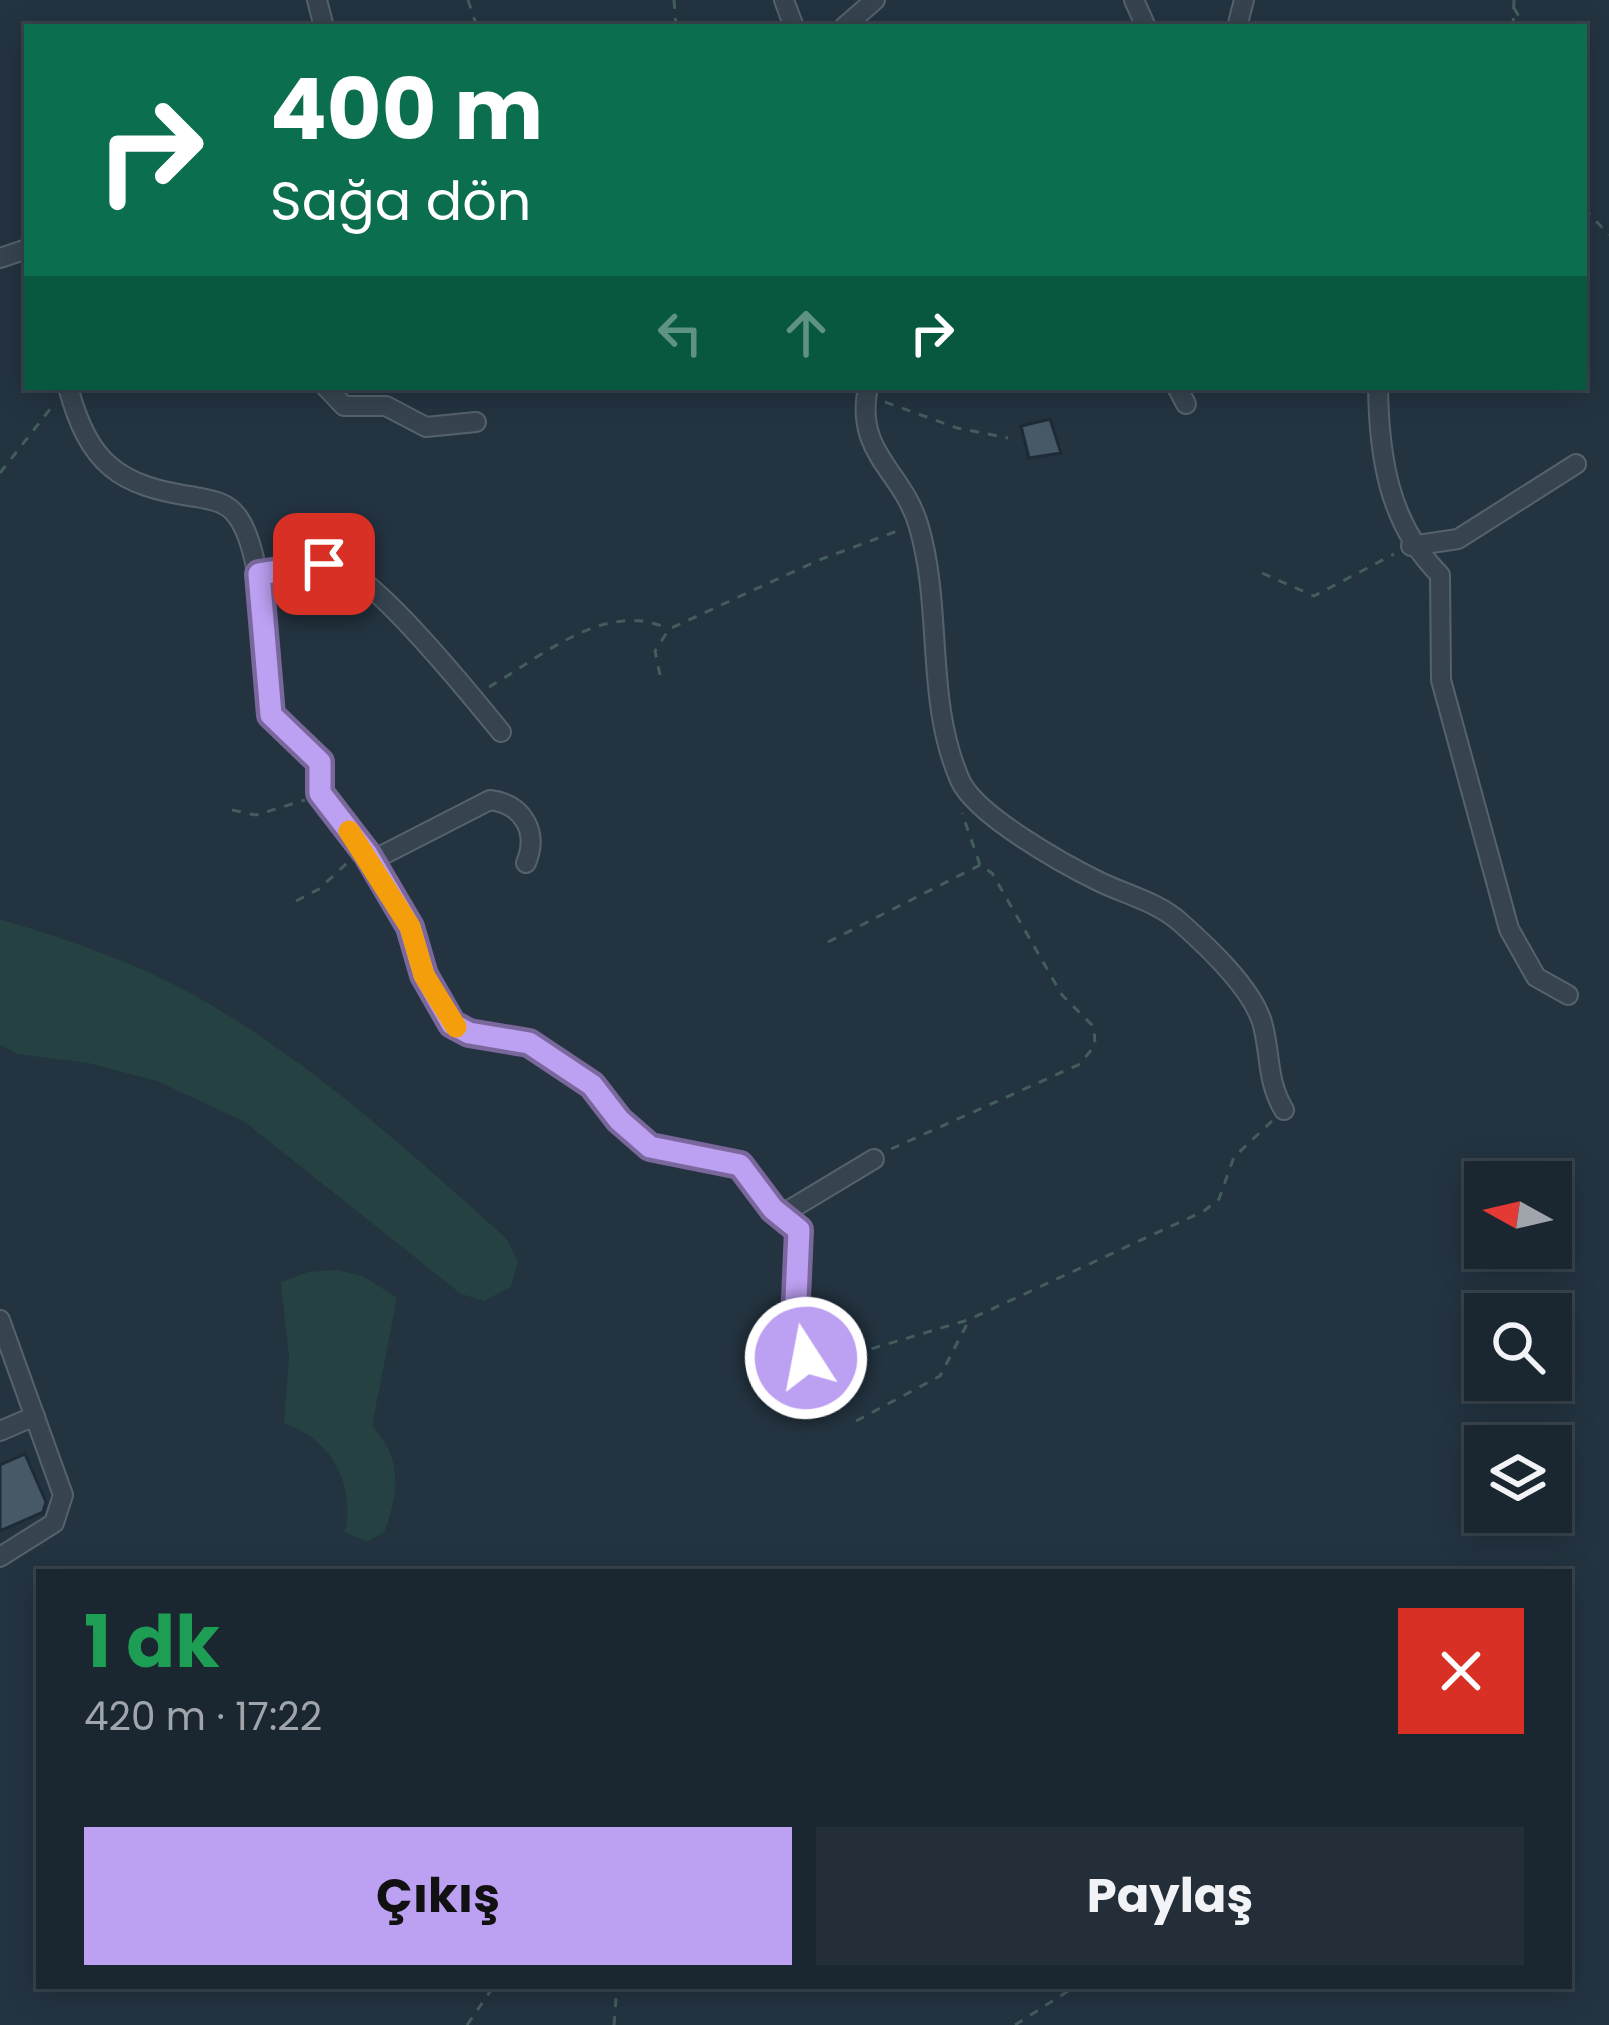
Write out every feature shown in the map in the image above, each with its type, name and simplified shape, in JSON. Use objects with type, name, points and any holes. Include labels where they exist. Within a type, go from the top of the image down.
[{"type":"street","points":[[852,24],[875,0]]},
{"type":"street","points":[[68,390],[83,436],[96,455],[146,490],[227,506],[243,527],[259,574],[271,715],[320,762],[320,793],[369,857],[410,927],[424,975],[452,1024],[469,1033],[529,1043],[592,1085],[619,1120],[650,1147],[740,1165],[799,1230],[795,1322],[802,1353],[818,1364]]},
{"type":"street","points":[[329,390],[344,406],[386,406],[426,427],[476,422]]},
{"type":"street","points":[[1378,390],[1388,491],[1411,546],[1440,575],[1441,680],[1509,929],[1536,977],[1568,995]]},
{"type":"street","points":[[867,392],[869,444],[918,523],[932,589],[941,710],[957,772],[970,796],[1078,871],[1159,907],[1187,929],[1258,1010],[1268,1074],[1283,1110]]},
{"type":"street","points":[[1411,546],[1458,539],[1576,464]]},
{"type":"street","points":[[259,574],[324,564],[350,571],[428,644],[501,732]]},
{"type":"street","points":[[369,857],[490,800],[509,805],[525,819],[532,841],[526,863]]},
{"type":"street","points":[[782,1215],[874,1159]]},
{"type":"street","points":[[0,1320],[62,1503],[54,1523],[0,1557]]},
{"type":"street","points":[[0,1431],[35,1416]]},
{"type":"path","points":[[1587,211],[1609,235]]},
{"type":"path","points":[[0,473],[42,414],[67,390]]},
{"type":"path","points":[[867,392],[1008,439]]},
{"type":"path","points":[[660,675],[655,651],[670,628],[819,560],[918,523]]},
{"type":"path","points":[[1262,573],[1314,596],[1411,546]]},
{"type":"path","points":[[472,697],[603,622],[649,619],[670,628]]},
{"type":"path","points":[[232,811],[256,815],[320,793]]},
{"type":"path","points":[[874,1159],[1080,1064],[1095,1045],[1094,1027],[1062,995],[992,873],[980,865],[962,820],[970,796]]},
{"type":"path","points":[[296,901],[369,857]]},
{"type":"path","points":[[828,942],[980,865]]},
{"type":"path","points":[[818,1364],[968,1320],[1102,1262],[1212,1206],[1234,1157],[1283,1110]]},
{"type":"path","points":[[856,1421],[940,1376],[968,1320]]},
{"type":"path","points":[[466,2025],[492,1989]]},
{"type":"path","points":[[614,2025],[617,1989]]},
{"type":"path","points":[[1015,2025],[1071,1989]]},
{"type":"green space","points":[[0,919],[163,979],[300,1064],[385,1131],[506,1238],[518,1262],[511,1287],[484,1301],[461,1294],[245,1122],[157,1081],[88,1063],[17,1054],[0,1045]]},
{"type":"green space","points":[[337,1270],[363,1276],[397,1298],[372,1426],[389,1450],[395,1490],[384,1532],[367,1542],[345,1532],[343,1480],[327,1452],[284,1423],[289,1357],[281,1282],[308,1272]]},
{"type":"building","points":[[1050,419],[1061,453],[1029,458],[1021,426]]},
{"type":"building","points":[[25,1454],[46,1502],[43,1512],[0,1531],[0,1465]]},
{"type":"slow traffic","points":[[349,831],[410,927],[424,975],[445,1016],[456,1027]]},
{"type":"route","points":[[324,564],[259,574],[261,640],[271,715],[320,762],[320,793],[367,854],[410,927],[424,975],[445,1016],[469,1033],[529,1043],[592,1085],[633,1136],[650,1147],[716,1156],[740,1165],[773,1209],[799,1230],[795,1322],[806,1358]]}]
